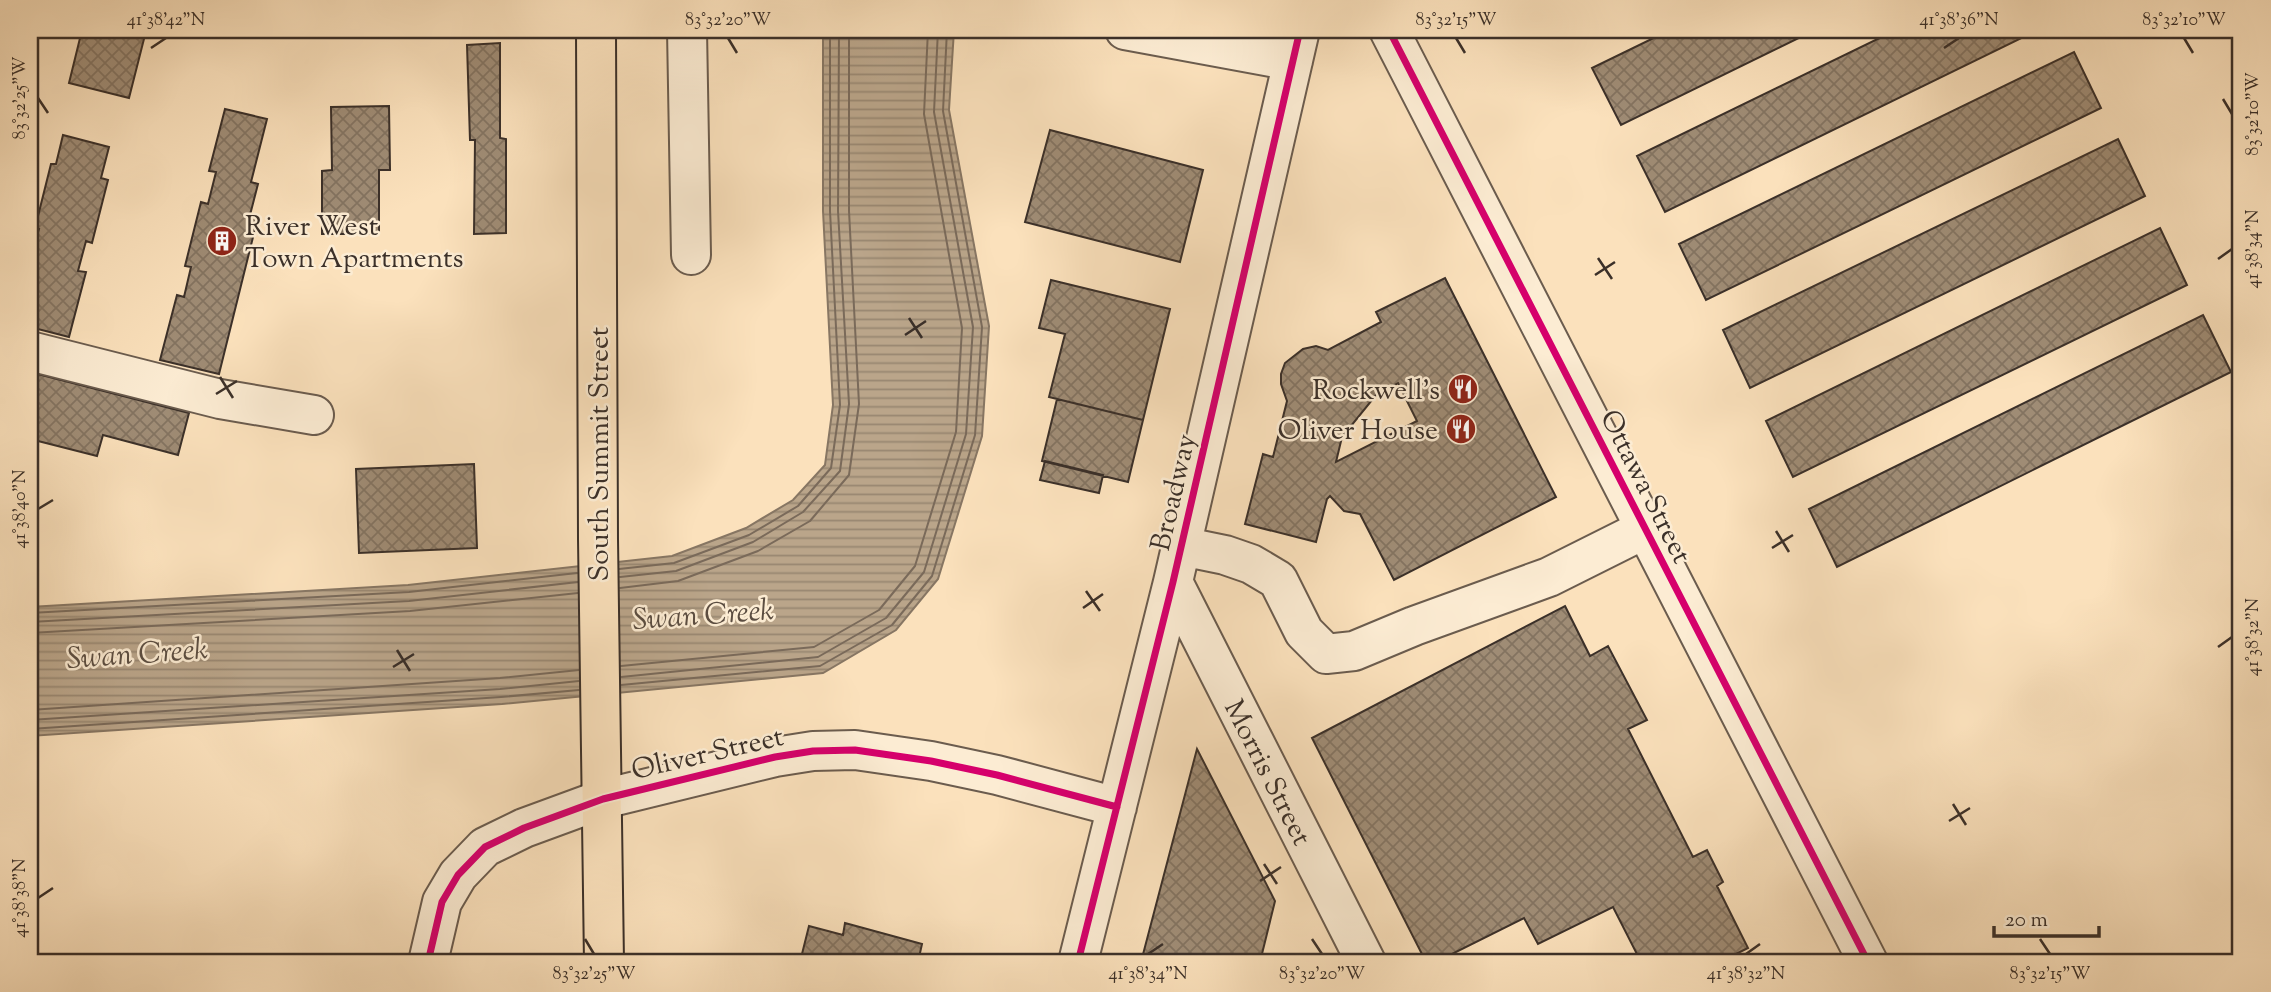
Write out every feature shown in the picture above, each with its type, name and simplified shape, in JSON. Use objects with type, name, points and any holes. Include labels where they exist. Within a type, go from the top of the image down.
[{"type":"main road","name":"South Summit Street","points":[[596,30],[598,539],[604,962]]},
{"type":"street","points":[[687,30],[691,256]]},
{"type":"street","points":[[1125,30],[1297,45]]},
{"type":"street","name":"Ottawa Street","points":[[1389,30],[1868,962]]},
{"type":"street","name":"Broadway","points":[[1078,962],[1177,564],[1297,45]]},
{"type":"street","points":[[30,351],[220,399],[314,415]]},
{"type":"street","points":[[1177,564],[1225,555],[1251,564],[1278,580],[1304,632],[1326,654],[1354,651],[1413,626],[1549,577],[1645,529]]},
{"type":"street","name":"Morris Street","points":[[1177,564],[1366,962]]},
{"type":"street","name":"Oliver Street","points":[[428,962],[442,902],[458,875],[485,847],[524,828],[603,799],[775,757],[813,751],[855,750],[931,761],[997,775],[1117,807]]},
{"type":"water","name":"Swan Creek","points":[[823,30],[954,30],[949,110],[989,326],[982,436],[938,579],[896,630],[823,673],[502,704],[30,736],[30,607],[408,585],[672,556],[746,528],[793,500],[825,465],[833,405],[823,211]]},
{"type":"building","points":[[82,30],[146,31],[129,98],[69,83]]},
{"type":"building","points":[[277,30],[374,30],[374,31]]},
{"type":"building","points":[[1670,30],[1815,30],[1621,125],[1592,68]]},
{"type":"building","points":[[1896,30],[2038,30],[1665,212],[1637,156]]},
{"type":"building","name":"River West Town Apartments","points":[[500,43],[500,138],[506,139],[506,233],[474,234],[475,140],[470,140],[467,45]]},
{"type":"building","points":[[2074,52],[2101,108],[1706,300],[1679,244]]},
{"type":"building","name":"River West Town Apartments","points":[[389,106],[390,170],[379,170],[379,234],[322,234],[322,171],[332,170],[331,107]]},
{"type":"building","name":"River West Town Apartments","points":[[225,109],[267,119],[251,182],[258,184],[250,215],[258,217],[219,374],[160,360],[177,295],[184,297],[191,267],[185,266],[201,202],[208,204],[216,172],[209,171]]},
{"type":"building","points":[[1050,130],[1203,170],[1180,262],[1025,222]]},
{"type":"building","points":[[63,135],[109,147],[101,178],[108,180],[92,243],[86,241],[78,271],[86,272],[69,337],[30,327],[30,258],[39,229],[35,228],[51,164],[56,164]]},
{"type":"building","points":[[2118,139],[2145,196],[1750,388],[1723,330]]},
{"type":"building","points":[[2160,228],[2187,285],[1793,477],[1766,421]]},
{"type":"building","name":"Oliver House","points":[[1445,278],[1556,497],[1394,580],[1360,514],[1344,511],[1330,496],[1316,542],[1245,524],[1263,454],[1273,457],[1287,401],[1281,384],[1285,363],[1303,349],[1316,346],[1328,350],[1381,322],[1376,312]],"holes":[[[1398,383],[1417,421],[1336,462],[1342,437],[1376,395]]]},
{"type":"building","points":[[1051,280],[1170,309],[1143,420],[1049,397],[1065,334],[1039,328]]},
{"type":"building","points":[[2203,315],[2231,372],[1837,567],[1809,509]]},
{"type":"building","points":[[30,372],[189,413],[178,455],[103,435],[97,456],[34,440],[30,455]]},
{"type":"building","points":[[1057,399],[1143,420],[1128,482],[1042,461]]},
{"type":"building","points":[[1045,461],[1103,475],[1099,493],[1040,480]]},
{"type":"building","points":[[474,464],[477,548],[359,553],[356,469]]},
{"type":"building","points":[[1565,606],[1590,656],[1608,646],[1647,720],[1628,729],[1693,857],[1707,850],[1723,882],[1717,886],[1748,948],[1720,962],[1641,962],[1613,907],[1538,944],[1524,918],[1436,962],[1426,962],[1312,738]]},
{"type":"building","points":[[1197,749],[1275,901],[1260,962],[1141,962]]},
{"type":"building","points":[[845,923],[922,944],[918,962],[800,962],[809,926],[843,935]]},
{"type":"building","points":[[30,954],[63,962],[30,962]]},
{"type":"cycle path","points":[[1078,962],[1173,582],[1300,30]]},
{"type":"cycle path","points":[[1389,30],[1868,962]]},
{"type":"cycle path","points":[[428,962],[442,902],[458,875],[485,847],[524,828],[603,799],[775,757],[813,751],[855,750],[931,761],[997,775],[1117,807]]},
{"type":"place","name":"River West Town Apartments","points":[[222,241]]},
{"type":"place","name":"Rockwell's","points":[[1463,389]]},
{"type":"place","name":"Oliver House","points":[[1461,429]]}]
